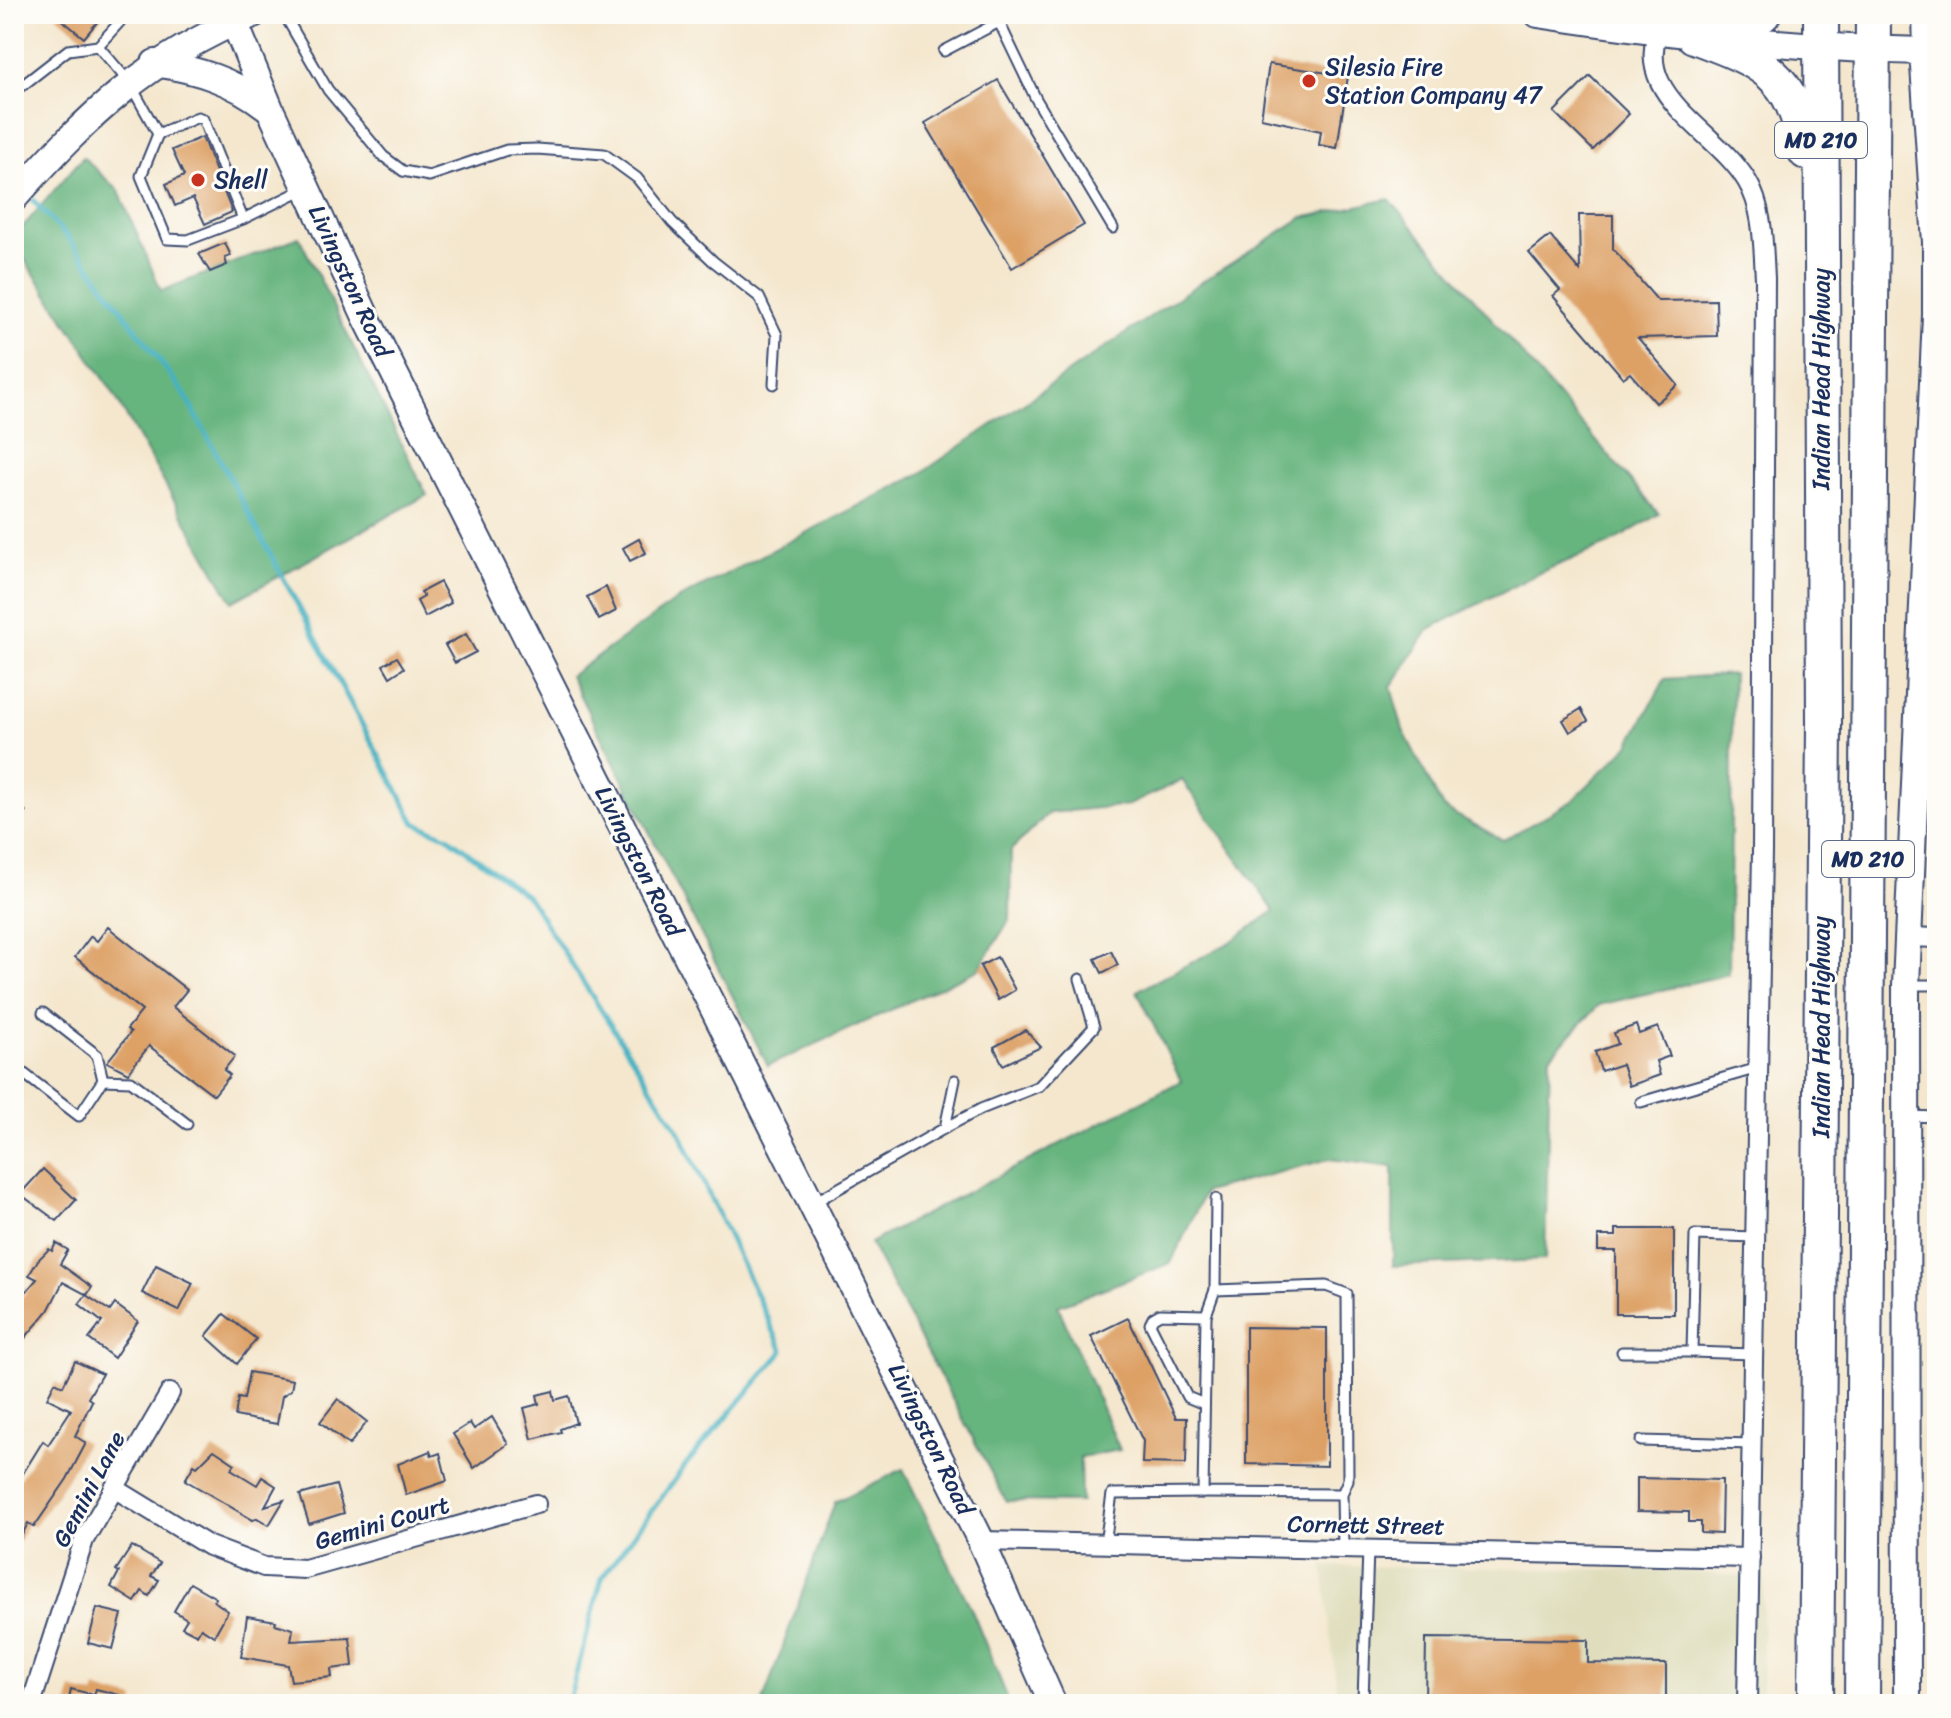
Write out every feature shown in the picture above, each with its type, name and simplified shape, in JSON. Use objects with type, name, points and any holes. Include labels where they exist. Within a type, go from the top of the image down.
[{"type":"highway","points":[[1673,29],[1739,29],[1763,14]]},
{"type":"highway","name":"Indian Head Highway","points":[[1816,1704],[1824,724],[1821,14]]},
{"type":"highway","name":"Indian Head Highway","points":[[1862,1704],[1868,412],[1873,14]]},
{"type":"highway","points":[[1673,29],[1757,61],[1791,95],[1801,118],[1821,232]]},
{"type":"main road","points":[[1538,14],[1606,19],[1821,48],[1923,51],[1936,242],[1936,338],[1906,985],[1907,1704]]},
{"type":"main road","points":[[14,198],[85,121],[129,82],[155,63],[239,17]]},
{"type":"main road","name":"Livingston Road","points":[[239,17],[270,109],[306,188],[499,587],[813,1203],[981,1541],[1053,1704]]},
{"type":"main road","points":[[155,63],[197,70],[240,86],[270,109]]},
{"type":"street","points":[[1922,14],[1923,51]]},
{"type":"street","points":[[1673,29],[1654,64],[1658,83],[1668,99],[1731,158],[1740,171],[1758,209],[1763,237],[1758,1068],[1747,1704]]},
{"type":"street","points":[[1909,937],[1937,938]]},
{"type":"street","name":"Gemini Lane","points":[[31,1704],[84,1540],[170,1393]]},
{"type":"street","name":"Gemini Court","points":[[114,1488],[209,1546],[264,1567],[305,1569],[536,1504]]},
{"type":"street","name":"Cornett Street","points":[[981,1541],[1750,1558]]},
{"type":"lane","points":[[14,78],[23,85],[68,50],[98,46],[127,14]]},
{"type":"lane","points":[[284,14],[328,90],[383,156],[403,171],[429,176],[507,150],[537,149],[604,154],[637,178],[672,222],[713,261],[759,297],[777,335],[774,384]]},
{"type":"lane","points":[[944,51],[1000,18],[1036,99],[1113,228]]},
{"type":"lane","points":[[98,46],[129,82],[158,134]]},
{"type":"lane","points":[[243,219],[203,119],[198,117],[158,134],[141,176],[167,239],[188,240],[243,219],[306,188]]},
{"type":"lane","points":[[14,801],[20,813],[14,822]]},
{"type":"lane","points":[[813,1203],[981,1109],[1039,1086],[1094,1027],[1080,979]]},
{"type":"lane","points":[[1906,985],[1937,985]]},
{"type":"lane","points":[[14,1066],[79,1116],[103,1080],[97,1055],[43,1013]]},
{"type":"lane","points":[[1641,1102],[1758,1068]]},
{"type":"lane","points":[[103,1080],[131,1081],[187,1124]]},
{"type":"lane","points":[[945,1128],[955,1080]]},
{"type":"lane","points":[[1906,1116],[1937,1117]]},
{"type":"lane","points":[[1203,1493],[1206,1315],[1215,1290],[1216,1199]]},
{"type":"lane","points":[[1692,1352],[1695,1235],[1755,1237]]},
{"type":"lane","points":[[1215,1290],[1326,1286],[1347,1294],[1348,1480],[1342,1494],[1343,1549]]},
{"type":"lane","points":[[1204,1404],[1187,1397],[1150,1324],[1160,1314],[1206,1315]]},
{"type":"lane","points":[[1622,1352],[1753,1354]]},
{"type":"lane","points":[[1641,1441],[1752,1444]]},
{"type":"lane","points":[[1105,1544],[1112,1494],[1342,1494]]},
{"type":"lane","points":[[1363,1700],[1368,1549]]},
{"type":"shaded area","points":[[1323,1566],[1649,1570],[1764,1577],[1762,1704],[1338,1704]]},
{"type":"green space","points":[[83,157],[119,191],[161,291],[299,237],[427,495],[232,602],[112,391],[14,244],[14,237]]},
{"type":"green space","points":[[1389,199],[1659,514],[1611,543],[1541,572],[1429,629],[1391,687],[1403,730],[1443,808],[1503,840],[1572,801],[1629,745],[1665,679],[1733,674],[1729,974],[1599,1005],[1550,1056],[1545,1260],[1393,1266],[1393,1167],[1329,1159],[1205,1192],[1171,1263],[1058,1306],[1120,1450],[1080,1457],[1081,1502],[1006,1501],[870,1243],[1181,1081],[1137,991],[1229,943],[1274,911],[1182,780],[1129,805],[1049,813],[1011,850],[1010,919],[978,970],[768,1066],[570,676],[678,599],[920,474],[1186,292],[1302,218]]},
{"type":"green space","points":[[903,1469],[972,1611],[1010,1704],[762,1704],[835,1502]]},
{"type":"building","points":[[55,14],[104,14],[84,38]]},
{"type":"building","points":[[1269,64],[1348,76],[1337,148],[1319,145],[1321,131],[1261,118]]},
{"type":"building","points":[[1590,76],[1629,114],[1593,150],[1554,112]]},
{"type":"building","points":[[998,80],[1084,225],[1012,268],[925,123]]},
{"type":"building","name":"Shell","points":[[202,137],[232,212],[205,224],[193,198],[175,206],[166,184],[184,176],[172,150]]},
{"type":"building","points":[[1579,215],[1613,215],[1613,249],[1658,301],[1716,300],[1717,336],[1638,338],[1678,385],[1656,403],[1630,373],[1623,378],[1553,296],[1560,290],[1529,253],[1550,236],[1580,271]]},
{"type":"building","points":[[225,243],[231,256],[225,258],[227,265],[210,272],[199,254]]},
{"type":"building","points":[[639,539],[646,553],[630,561],[623,548]]},
{"type":"building","points":[[440,582],[451,603],[425,617],[417,601],[424,597],[421,592]]},
{"type":"building","points":[[606,587],[616,611],[599,620],[587,597]]},
{"type":"building","points":[[466,634],[476,652],[455,663],[445,645]]},
{"type":"building","points":[[397,657],[404,668],[390,677],[383,665]]},
{"type":"building","points":[[1581,709],[1588,721],[1570,732],[1563,720]]},
{"type":"building","points":[[108,927],[187,990],[173,1007],[235,1056],[224,1070],[230,1075],[214,1095],[149,1046],[128,1073],[107,1062],[131,1032],[127,1029],[142,1011],[75,957],[91,936],[97,941]]},
{"type":"building","points":[[1111,951],[1118,965],[1102,973],[1095,959]]},
{"type":"building","points":[[997,957],[1015,990],[998,1000],[980,966]]},
{"type":"building","points":[[1636,1025],[1639,1034],[1658,1027],[1670,1056],[1656,1061],[1660,1075],[1629,1086],[1622,1064],[1601,1071],[1595,1052],[1618,1044],[1614,1033]]},
{"type":"building","points":[[1025,1030],[1041,1047],[1003,1065],[994,1047]]},
{"type":"building","points":[[43,1169],[76,1200],[57,1221],[20,1194]]},
{"type":"building","points":[[1616,1229],[1674,1229],[1674,1314],[1616,1314],[1616,1251],[1598,1251],[1598,1236],[1616,1236]]},
{"type":"building","points":[[56,1243],[68,1250],[60,1264],[92,1287],[87,1295],[63,1282],[48,1311],[14,1351],[14,1306],[37,1279],[29,1275],[38,1260],[49,1249],[52,1251]]},
{"type":"building","points":[[156,1265],[193,1283],[179,1311],[142,1293]]},
{"type":"building","points":[[86,1295],[110,1311],[115,1304],[138,1321],[114,1358],[89,1339],[102,1322],[79,1304]]},
{"type":"building","points":[[224,1314],[256,1339],[237,1364],[206,1336]]},
{"type":"building","points":[[1128,1318],[1176,1418],[1187,1418],[1186,1464],[1142,1463],[1143,1441],[1091,1336]]},
{"type":"building","points":[[1246,1327],[1327,1328],[1327,1466],[1246,1464]]},
{"type":"building","points":[[75,1361],[102,1374],[88,1398],[92,1401],[75,1436],[86,1443],[67,1479],[34,1527],[28,1523],[14,1551],[14,1488],[43,1441],[48,1445],[71,1410],[47,1398],[55,1382],[63,1386]]},
{"type":"building","points":[[249,1372],[293,1380],[291,1390],[282,1396],[277,1424],[235,1416],[238,1398],[244,1399]]},
{"type":"building","points":[[553,1391],[555,1400],[569,1396],[576,1423],[560,1429],[561,1432],[532,1439],[524,1408],[539,1404],[537,1395]]},
{"type":"building","points":[[338,1399],[367,1422],[349,1445],[320,1422]]},
{"type":"building","points":[[492,1417],[508,1444],[474,1468],[453,1434],[470,1423],[474,1429]]},
{"type":"building","points":[[214,1450],[235,1464],[231,1469],[257,1485],[262,1477],[276,1486],[265,1506],[284,1500],[269,1525],[257,1518],[253,1520],[185,1480],[194,1465],[197,1467]]},
{"type":"building","points":[[430,1451],[432,1456],[440,1453],[447,1481],[406,1495],[398,1464]]},
{"type":"building","points":[[1637,1478],[1722,1480],[1721,1534],[1701,1533],[1701,1522],[1689,1522],[1689,1512],[1637,1511]]},
{"type":"building","points":[[336,1485],[344,1513],[309,1524],[300,1495]]},
{"type":"building","points":[[132,1546],[160,1563],[151,1576],[159,1580],[149,1596],[142,1591],[135,1602],[111,1587],[119,1572],[116,1570]]},
{"type":"building","points":[[190,1583],[216,1598],[214,1601],[228,1611],[214,1636],[201,1628],[197,1635],[182,1627],[187,1619],[174,1611]]},
{"type":"building","points":[[97,1608],[122,1614],[113,1649],[88,1643]]},
{"type":"building","points":[[247,1616],[276,1621],[275,1624],[293,1629],[291,1641],[350,1638],[353,1666],[331,1669],[332,1677],[291,1681],[288,1665],[241,1657]]},
{"type":"building","points":[[1426,1638],[1588,1640],[1588,1663],[1666,1664],[1666,1704],[1425,1704]]},
{"type":"building","points":[[71,1689],[94,1695],[96,1689],[135,1699],[134,1704],[68,1704]]},
{"type":"waterway","points":[[33,200],[70,240],[185,395],[415,823],[448,837],[529,898],[679,1131],[783,1351],[687,1463],[602,1578],[568,1704]]},
{"type":"place","name":"Silesia Fire Station Company 47","points":[[1309,81]]},
{"type":"place","name":"Shell","points":[[198,180]]}]
